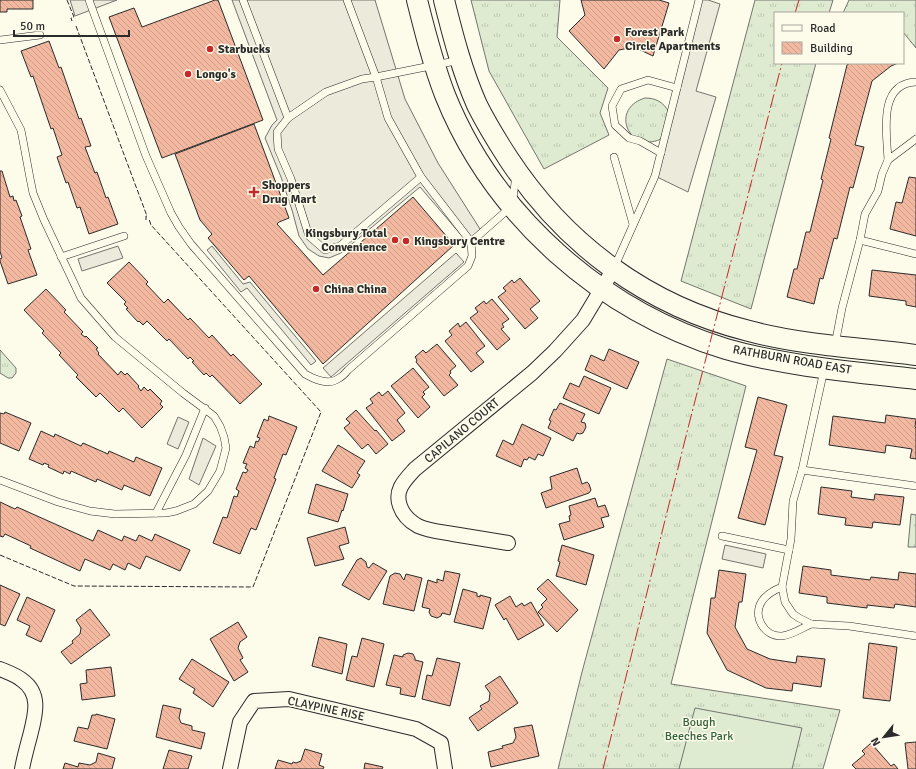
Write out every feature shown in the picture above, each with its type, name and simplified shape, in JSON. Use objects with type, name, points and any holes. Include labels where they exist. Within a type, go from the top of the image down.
[{"type":"street","name":"RATHBURN ROAD EAST","points":[[417,0],[434,64],[446,96],[469,144],[494,183],[529,226],[556,252],[602,289],[667,327],[727,349],[825,367],[916,379]]},
{"type":"street","name":"RATHBURN ROAD EAST","points":[[444,0],[460,60],[478,106],[488,126],[516,171],[536,197],[556,219],[588,250],[613,270],[670,303],[701,316],[750,332],[835,345],[916,355]]},
{"type":"street","name":"CAPILANO COURT","points":[[508,543],[433,531],[419,526],[406,518],[400,509],[398,498],[400,488],[415,470],[532,373],[555,351],[583,320],[613,270]]},
{"type":"street","points":[[0,669],[24,681],[32,690],[35,699],[35,716],[22,769]]},
{"type":"street","name":"CLAYPINE RISE","points":[[230,769],[240,722],[254,701],[289,700],[416,729],[440,743],[445,769]]},
{"type":"lane","points":[[89,0],[146,156],[179,227],[191,244],[305,374],[314,379],[329,382],[336,380],[348,370],[468,266],[472,256],[471,242],[420,177],[388,118],[376,77],[347,0]]},
{"type":"lane","points":[[243,0],[288,118]]},
{"type":"lane","points":[[613,270],[655,176],[699,0]]},
{"type":"lane","points":[[0,40],[40,35]]},
{"type":"lane","points":[[420,177],[340,246],[326,250],[309,236],[290,179],[278,149],[277,132],[288,118],[326,92],[362,79],[460,60]]},
{"type":"lane","points":[[661,153],[640,141],[629,138],[615,125],[612,106],[621,90],[648,80],[677,88]]},
{"type":"lane","points":[[835,345],[842,308],[860,240],[865,214],[878,191],[882,174],[888,160],[885,126],[888,107],[891,98],[896,91],[903,85],[916,82]]},
{"type":"lane","points":[[0,90],[21,130],[33,193],[81,298],[115,337],[183,393],[214,416],[220,426],[226,448],[220,471],[208,491],[194,504],[176,512],[115,514],[90,511],[58,502],[0,480]]},
{"type":"lane","points":[[888,160],[916,139]]},
{"type":"lane","points":[[614,157],[634,224]]},
{"type":"lane","points":[[471,242],[512,206],[516,171]]},
{"type":"lane","points":[[61,257],[124,236]]},
{"type":"lane","points":[[860,240],[916,254]]},
{"type":"lane","points":[[825,367],[802,470],[793,501],[791,539],[782,587],[783,595],[788,608],[799,618],[811,624],[849,626],[916,636]]},
{"type":"lane","points":[[156,513],[186,455],[205,408]]},
{"type":"lane","points":[[802,470],[916,486]]},
{"type":"lane","points":[[722,536],[788,550]]},
{"type":"lane","points":[[782,587],[770,592],[760,605],[759,617],[764,628],[770,633],[782,636],[790,634],[811,624]]},
{"type":"green space","points":[[471,0],[560,0],[557,37],[608,88],[600,113],[609,135],[544,169],[489,71]]},
{"type":"green space","points":[[755,0],[833,0],[829,12],[774,12],[774,64],[816,64],[751,309],[681,281]]},
{"type":"green space","points":[[849,0],[916,0],[916,48],[904,33],[904,12],[843,12]]},
{"type":"green space","points":[[645,98],[659,101],[669,112],[661,139],[650,142],[640,140],[632,136],[626,120],[628,111],[634,104]]},
{"type":"green space","points":[[0,350],[16,368],[16,373],[12,378],[8,378],[0,373]]},
{"type":"green space","name":"Bough Beeches Park","points":[[667,359],[746,386],[671,684],[840,710],[823,769],[558,769],[582,672]]},
{"type":"green space","points":[[911,514],[916,515],[916,547],[908,547]]},
{"type":"green space","name":"Bough Beeches Park","points":[[695,708],[802,728],[792,769],[679,769]]},
{"type":"shaded area","points":[[70,0],[117,0],[75,16]]},
{"type":"shaded area","points":[[232,0],[375,0],[405,99],[438,163],[480,229],[468,243],[420,187],[341,253],[329,258],[319,256],[308,249],[299,236],[281,177],[265,138],[272,125],[277,120]]},
{"type":"shaded area","points":[[699,0],[708,0],[720,4],[696,91],[716,97],[688,192],[655,176]]},
{"type":"shaded area","points":[[118,246],[123,258],[82,271],[78,259]]},
{"type":"shaded area","points":[[212,246],[243,284],[250,282],[316,361],[311,365],[247,288],[241,292],[207,250]]},
{"type":"shaded area","points":[[456,253],[464,262],[331,377],[323,368]]},
{"type":"shaded area","points":[[178,417],[189,422],[178,449],[167,444]]},
{"type":"shaded area","points":[[203,438],[216,446],[199,485],[189,479]]},
{"type":"shaded area","points":[[725,545],[766,554],[763,568],[722,559]]},
{"type":"building","points":[[0,0],[33,0],[33,9],[7,9],[7,12],[0,12]]},
{"type":"building","name":"Longo's","points":[[218,0],[263,120],[162,158],[109,17],[134,8],[142,27]]},
{"type":"building","name":"Forest Park Circle Apartments","points":[[581,0],[659,0],[669,3],[653,56],[634,47],[619,50],[604,69],[569,31],[585,15]]},
{"type":"building","points":[[49,41],[59,68],[61,67],[79,119],[81,118],[91,146],[85,147],[95,173],[97,172],[106,198],[108,197],[118,224],[89,234],[80,207],[77,208],[68,182],[66,183],[57,157],[62,155],[53,128],[51,129],[33,76],[31,77],[21,51]]},
{"type":"building","points":[[896,64],[872,81],[855,145],[864,147],[853,188],[850,187],[837,239],[834,238],[823,279],[820,278],[814,304],[787,297],[794,269],[797,269],[806,232],[810,232],[823,180],[821,179],[831,139],[829,138],[847,65]]},
{"type":"building","name":"Kingsbury Centre","points":[[254,124],[289,218],[277,224],[323,275],[413,197],[454,245],[323,364],[249,276],[244,280],[208,238],[212,234],[200,220],[175,154]]},
{"type":"building","points":[[0,171],[2,171],[10,197],[13,196],[14,201],[16,200],[22,216],[20,217],[31,249],[28,250],[37,275],[8,284],[0,261],[2,258],[0,251]]},
{"type":"building","points":[[909,177],[916,178],[916,236],[890,229],[896,202],[902,203]]},
{"type":"building","points":[[129,262],[148,282],[146,284],[164,303],[168,299],[188,320],[190,318],[209,338],[212,335],[231,356],[233,354],[262,384],[240,404],[212,375],[210,377],[206,373],[204,375],[192,362],[194,361],[190,357],[188,359],[169,339],[167,341],[147,321],[143,325],[139,321],[138,322],[126,309],[128,308],[124,304],[126,302],[107,283]]},
{"type":"building","points":[[872,270],[916,275],[916,307],[906,305],[906,301],[869,296]]},
{"type":"building","points":[[520,278],[540,301],[530,309],[538,318],[525,329],[498,297],[506,291],[503,288],[512,280],[514,283]]},
{"type":"building","points":[[46,289],[66,310],[64,312],[83,332],[81,334],[85,337],[86,336],[98,348],[96,349],[99,353],[98,354],[118,375],[121,371],[125,375],[127,373],[139,386],[138,387],[141,391],[144,387],[148,391],[150,389],[162,401],[160,404],[163,407],[142,428],[123,408],[119,412],[100,393],[96,397],[76,377],[78,375],[59,355],[61,353],[42,333],[44,331],[24,310]]},
{"type":"building","points":[[492,299],[509,319],[502,324],[504,327],[501,329],[510,339],[497,350],[470,318],[478,312],[475,308],[484,301],[486,304]]},
{"type":"building","points":[[466,322],[485,346],[476,353],[484,362],[471,372],[445,341],[452,335],[449,331],[458,323],[460,327]]},
{"type":"building","points":[[437,344],[456,366],[450,371],[451,373],[449,375],[458,385],[444,396],[416,362],[417,360],[415,357],[423,350],[426,353]]},
{"type":"building","points":[[609,349],[639,362],[627,389],[585,370],[591,355],[604,361]]},
{"type":"building","points":[[413,368],[429,387],[423,392],[425,394],[422,397],[430,407],[418,418],[391,386]]},
{"type":"building","points":[[584,376],[611,388],[599,414],[563,398],[570,383],[579,387]]},
{"type":"building","points":[[388,391],[405,413],[397,420],[405,431],[392,441],[366,408],[373,403],[370,399],[379,392],[382,396]]},
{"type":"building","points":[[758,397],[787,405],[774,455],[783,457],[765,525],[738,518],[757,450],[745,447]]},
{"type":"building","points":[[560,403],[585,414],[581,422],[585,423],[586,427],[583,433],[577,433],[573,441],[548,428],[551,421],[549,420],[554,409],[556,410]]},
{"type":"building","points":[[356,410],[388,444],[376,454],[368,444],[362,449],[344,428],[350,423],[346,419]]},
{"type":"building","points":[[5,412],[31,423],[19,451],[0,443],[0,413],[4,414]]},
{"type":"building","points":[[886,415],[916,419],[916,459],[910,458],[912,449],[886,445],[885,453],[829,445],[833,416],[885,423]]},
{"type":"building","points":[[269,416],[297,427],[286,455],[283,454],[274,478],[276,479],[256,530],[251,528],[240,554],[213,543],[223,517],[227,518],[234,496],[237,497],[239,491],[236,489],[243,472],[246,473],[248,470],[245,468],[247,464],[243,463],[250,446],[254,448],[256,441],[258,442],[260,438],[257,437],[264,419],[268,421]]},
{"type":"building","points":[[522,424],[551,438],[543,456],[538,454],[535,460],[529,457],[527,460],[524,459],[521,467],[496,456],[503,440],[513,445]]},
{"type":"building","points":[[41,431],[54,437],[55,434],[81,446],[83,443],[108,454],[109,451],[134,462],[136,457],[162,468],[150,496],[124,485],[122,490],[97,479],[96,482],[71,471],[70,474],[64,471],[63,474],[48,467],[49,465],[44,463],[43,465],[29,459]]},
{"type":"building","points":[[338,445],[365,461],[357,473],[360,475],[352,488],[322,471]]},
{"type":"building","points":[[577,468],[582,484],[587,482],[589,484],[591,490],[589,493],[546,508],[541,493],[552,489],[550,477]]},
{"type":"building","points":[[316,484],[348,494],[338,522],[308,513]]},
{"type":"building","points":[[821,487],[852,491],[851,497],[874,500],[875,494],[904,497],[900,525],[873,522],[872,528],[845,525],[846,518],[818,514]]},
{"type":"building","points":[[595,498],[598,507],[605,505],[609,516],[601,518],[604,527],[564,540],[559,524],[570,521],[569,516],[571,515],[569,506]]},
{"type":"building","points":[[0,502],[15,509],[17,507],[93,541],[98,530],[122,541],[124,536],[136,541],[139,535],[152,541],[155,534],[190,550],[180,571],[146,556],[140,569],[128,563],[125,570],[113,564],[110,570],[85,559],[80,571],[30,548],[31,546],[5,534],[3,537],[0,536]]},
{"type":"building","points":[[345,527],[349,543],[339,546],[344,559],[315,566],[307,538]]},
{"type":"building","points":[[562,545],[594,555],[586,585],[556,576],[560,562],[558,561]]},
{"type":"building","points":[[361,558],[366,562],[367,567],[369,568],[373,563],[387,571],[369,600],[342,585],[357,560]]},
{"type":"building","points":[[803,566],[831,570],[831,575],[870,580],[871,577],[898,580],[899,572],[916,574],[916,607],[895,604],[894,608],[867,605],[867,608],[827,603],[827,597],[799,593]]},
{"type":"building","points":[[719,570],[746,574],[742,602],[739,602],[735,627],[747,649],[770,659],[796,663],[797,656],[825,659],[821,687],[793,683],[792,691],[766,688],[727,670],[707,633],[711,598],[715,598]]},
{"type":"building","points":[[445,571],[460,574],[450,615],[442,613],[441,616],[437,618],[431,616],[429,612],[430,609],[422,607],[428,580],[437,583],[437,579],[443,581]]},
{"type":"building","points":[[395,573],[400,574],[404,580],[406,574],[422,578],[414,611],[383,604],[390,576]]},
{"type":"building","points":[[548,579],[578,610],[557,632],[538,612],[543,607],[541,605],[547,599],[537,589]]},
{"type":"building","points":[[0,585],[20,594],[5,626],[0,624]]},
{"type":"building","points":[[463,589],[477,593],[477,596],[480,597],[480,595],[491,598],[483,629],[454,622]]},
{"type":"building","points":[[510,596],[516,607],[522,603],[524,606],[531,602],[544,625],[518,640],[506,618],[504,620],[495,605]]},
{"type":"building","points":[[27,597],[55,610],[41,642],[26,635],[30,626],[17,620]]},
{"type":"building","points":[[90,609],[110,635],[71,664],[61,652],[73,643],[72,641],[80,634],[81,628],[76,620]]},
{"type":"building","points":[[238,622],[247,637],[240,642],[238,648],[243,658],[240,660],[248,672],[234,681],[210,639]]},
{"type":"building","points":[[319,637],[347,644],[342,674],[312,666]]},
{"type":"building","points":[[362,638],[384,644],[374,687],[346,680],[352,656],[357,657]]},
{"type":"building","points":[[869,643],[897,647],[890,701],[863,698]]},
{"type":"building","points":[[408,653],[413,654],[415,660],[423,662],[415,697],[400,694],[401,688],[386,685],[394,655],[403,657],[403,655]]},
{"type":"building","points":[[437,658],[460,663],[450,706],[422,699],[427,675],[432,676]]},
{"type":"building","points":[[192,659],[229,682],[213,707],[193,693],[195,689],[179,679]]},
{"type":"building","points":[[111,667],[115,696],[82,700],[80,684],[87,683],[86,670]]},
{"type":"building","points":[[500,676],[518,703],[478,731],[469,718],[482,709],[480,706],[489,701],[490,693],[485,686]]},
{"type":"building","points":[[163,705],[181,709],[179,718],[181,723],[192,726],[192,730],[205,733],[201,749],[156,737]]},
{"type":"building","points":[[96,714],[115,719],[107,749],[74,741],[78,727],[88,729],[92,715]]},
{"type":"building","points":[[532,725],[539,756],[491,767],[488,752],[503,748],[502,746],[513,743],[516,737],[514,728]]},
{"type":"building","points":[[916,742],[916,769],[908,769],[905,743]]},
{"type":"building","points":[[871,743],[891,766],[894,764],[898,769],[856,769],[852,765],[865,754],[862,751]]},
{"type":"building","points":[[305,749],[322,754],[319,765],[324,767],[323,769],[275,769],[278,760],[292,764],[293,762],[296,763],[301,761]]},
{"type":"building","points":[[169,750],[192,756],[188,769],[163,769]]},
{"type":"building","points":[[98,753],[115,758],[112,769],[63,769],[65,763],[78,767],[79,763],[90,765],[96,762]]},
{"type":"building","points":[[365,763],[383,767],[382,769],[364,769]]},
{"type":"fence","points":[[67,0],[74,17],[71,18],[72,21]]},
{"type":"fence","points":[[76,26],[147,216],[146,220]]},
{"type":"fence","points":[[0,555],[74,586],[253,587],[321,412],[151,225],[149,219]]},
{"type":"power","points":[[795,12],[799,0]]},
{"type":"power","points":[[603,769],[687,432],[782,64]]},
{"type":"place","name":"Forest Park Circle Apartments","points":[[617,39]]},
{"type":"place","name":"Starbucks","points":[[210,49]]},
{"type":"place","name":"Longo's","points":[[188,74]]},
{"type":"place","name":"Shoppers Drug Mart","points":[[254,192]]},
{"type":"place","name":"Kingsbury Total Convenience","points":[[395,240]]},
{"type":"place","name":"Kingsbury Centre","points":[[406,241]]},
{"type":"place","name":"China China","points":[[316,289]]}]
